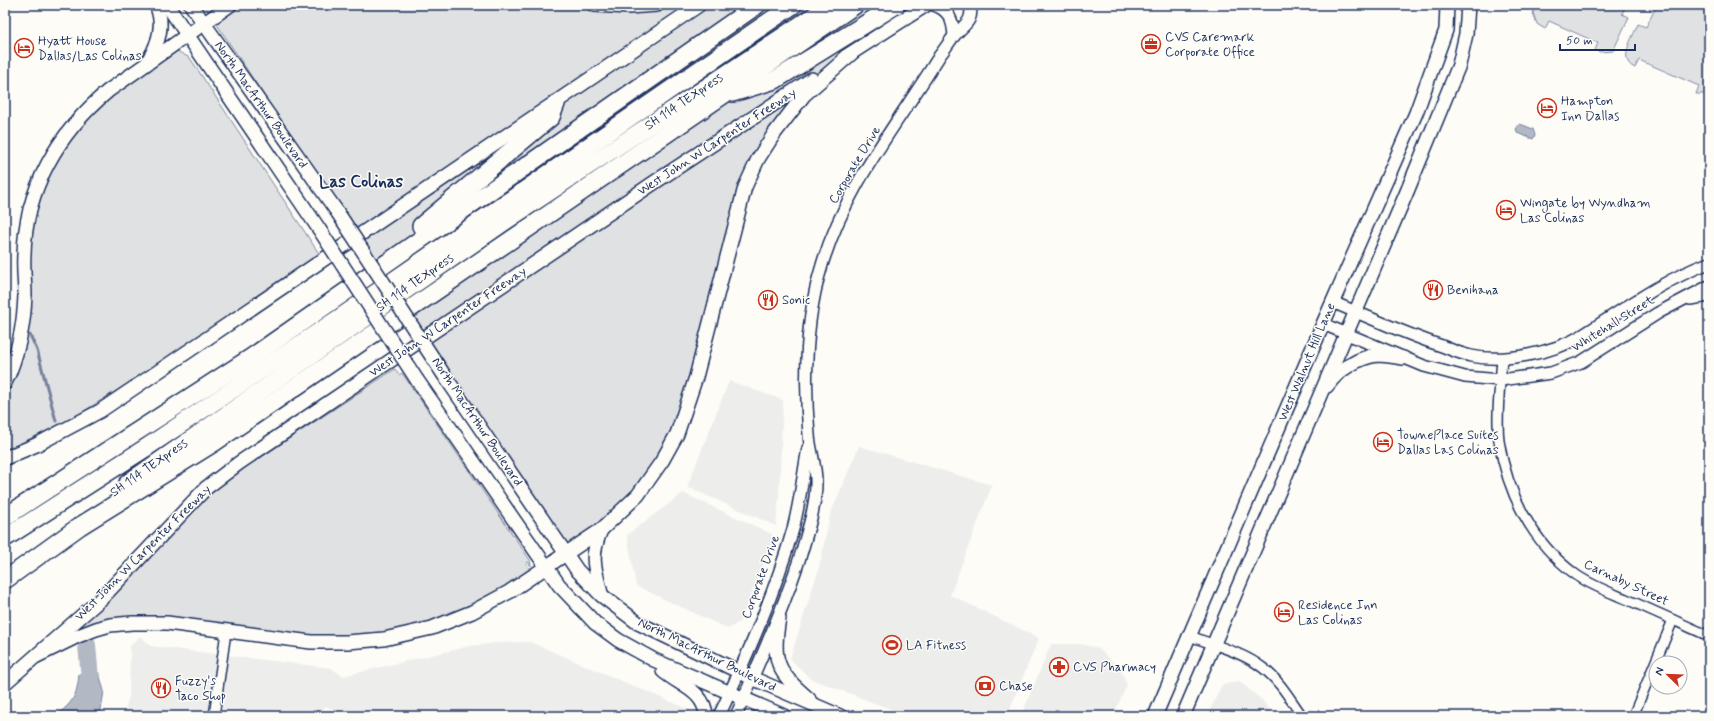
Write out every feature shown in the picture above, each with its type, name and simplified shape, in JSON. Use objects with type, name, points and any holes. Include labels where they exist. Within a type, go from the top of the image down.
[{"type":"highway","points":[[5,517],[249,359],[757,5]]},
{"type":"highway","points":[[760,27],[786,5]]},
{"type":"highway","name":"SH 114 TEXpress","points":[[5,538],[147,447],[349,312],[793,5]]},
{"type":"highway","name":"SH 114 TEXpress","points":[[5,568],[504,222],[830,5]]},
{"type":"highway","points":[[5,580],[80,526],[215,442],[854,5]]},
{"type":"highway","points":[[719,97],[775,80],[896,5]]},
{"type":"highway","points":[[249,359],[296,315],[397,246],[437,213],[551,117],[556,104]]},
{"type":"main road","points":[[146,65],[155,50],[159,32],[160,13],[156,5]]},
{"type":"main road","name":"North MacArthur Boulevard","points":[[167,5],[319,229],[417,380],[546,567],[568,595],[595,623],[618,640],[654,660],[784,716]]},
{"type":"main road","name":"North MacArthur Boulevard","points":[[190,5],[338,213],[444,375],[577,570],[601,594],[638,623],[738,672],[840,716]]},
{"type":"main road","points":[[5,383],[17,351],[22,330],[25,294],[25,231],[32,201],[41,177],[60,141],[75,121],[108,91],[230,5]]},
{"type":"main road","points":[[594,5],[628,7],[657,5]]},
{"type":"main road","points":[[5,458],[36,445],[100,410],[199,342],[213,335],[556,104],[700,5]]},
{"type":"main road","name":"West John W Carpenter Freeway","points":[[5,683],[102,598],[206,488],[239,463],[645,189],[926,5]]},
{"type":"main road","points":[[1443,5],[1447,12]]},
{"type":"main road","name":"West Walnut Hill Lane","points":[[1183,716],[1406,194],[1459,66],[1466,34],[1468,5]]},
{"type":"main road","name":"West Walnut Hill Lane","points":[[1155,716],[1332,302],[1416,112],[1446,30],[1447,12]]},
{"type":"main road","points":[[37,656],[78,636],[110,625],[132,623],[167,623],[226,632],[311,642],[356,642],[404,635],[432,628],[472,612],[509,592],[601,530],[638,495],[662,461],[677,434],[696,377],[745,187],[758,158],[774,134],[804,95],[852,53]]},
{"type":"main road","points":[[1318,400],[1329,383],[1344,369],[1361,359],[1380,355],[1403,358]]},
{"type":"main road","points":[[601,530],[594,546],[593,559],[601,594]]},
{"type":"main road","points":[[779,618],[775,640],[776,656],[780,669],[789,681],[818,707]]},
{"type":"main road","points":[[654,660],[664,672],[694,691],[701,699],[706,710],[706,716]]},
{"type":"main road","points":[[1146,716],[1164,696]]},
{"type":"street","points":[[934,5],[942,8],[949,14],[953,23],[954,36]]},
{"type":"street","name":"Corporate Drive","points":[[736,716],[779,618],[807,532],[816,484],[809,442],[806,368],[811,316],[822,267],[831,240],[855,186],[954,36],[965,28],[972,13],[970,5]]},
{"type":"street","name":"Whitehall Street","points":[[1332,302],[1426,341],[1471,356],[1502,359],[1557,347],[1581,336],[1684,272],[1709,263]]},
{"type":"street","name":"Whitehall Street","points":[[1323,324],[1424,366],[1465,377],[1501,380],[1551,373],[1581,362],[1678,301],[1709,286]]},
{"type":"street","points":[[1678,301],[1709,296]]},
{"type":"street","name":"Carnaby Street","points":[[1502,359],[1499,406],[1499,440],[1507,479],[1531,528],[1556,558],[1575,574],[1597,586],[1709,636]]},
{"type":"street","name":"Corporate Drive","points":[[719,716],[768,604],[793,527],[809,442]]},
{"type":"street","points":[[793,527],[807,532]]},
{"type":"street","points":[[1633,716],[1673,620]]},
{"type":"street","points":[[214,716],[226,632]]},
{"type":"street","points":[[1190,636],[1247,658],[1263,668],[1283,688],[1302,716]]},
{"type":"shaded area","points":[[204,5],[908,5],[868,33],[782,117],[740,186],[724,239],[683,413],[637,494],[566,549]]},
{"type":"shaded area","points":[[1536,5],[1626,5],[1622,14],[1629,17],[1613,51],[1600,52],[1595,50],[1598,43],[1549,21],[1545,29],[1537,24],[1533,13]]},
{"type":"shaded area","points":[[1657,5],[1709,5],[1709,76],[1707,82],[1709,84],[1709,92],[1707,94],[1696,94],[1699,86],[1639,60],[1635,68],[1627,60],[1628,48],[1638,24],[1646,27]]},
{"type":"shaded area","points":[[177,51],[190,58],[320,255],[130,382],[73,418],[5,451],[5,393],[9,386],[30,224],[39,191],[68,137],[119,89]]},
{"type":"shaded area","points":[[1520,124],[1533,129],[1535,135],[1533,139],[1517,133],[1516,127]]},
{"type":"shaded area","points":[[395,369],[399,375],[402,373],[530,560],[531,566],[528,562],[526,563],[530,570],[489,597],[464,610],[424,625],[395,632],[328,638],[148,616],[124,618],[81,629],[78,628],[79,625],[220,484]]},
{"type":"shaded area","points":[[729,381],[783,400],[779,498],[776,526],[687,487]]},
{"type":"shaded area","points":[[859,446],[992,485],[950,595],[1039,638],[1007,716],[909,716],[811,679],[790,659],[819,568],[830,515]]},
{"type":"shaded area","points":[[683,493],[772,534],[772,543],[740,622],[728,629],[636,586],[627,535]]},
{"type":"shaded area","points":[[140,636],[151,646],[331,668],[343,676],[470,646],[495,643],[530,642],[690,710],[689,716],[349,716],[325,706],[321,716],[123,716],[129,697],[130,646]]},
{"type":"shaded area","points":[[1051,644],[1081,644],[1098,648],[1122,671],[1127,685],[1113,716],[1021,716]]},
{"type":"shaded area","points":[[99,673],[104,691],[100,716],[55,716],[70,703],[73,698],[77,688],[79,674]]},
{"type":"shaded area","points":[[1239,681],[1263,701],[1274,716],[1207,716],[1222,685]]},
{"type":"waterway","points":[[30,335],[37,350],[56,421]]},
{"type":"waterway","points":[[79,716],[91,690],[87,645]]},
{"type":"place","name":"CVS Caremark Corporate Office","points":[[1151,44]]},
{"type":"place","name":"Hyatt House Dallas/Las Colinas","points":[[24,48]]},
{"type":"place","name":"Hampton Inn Dallas","points":[[1547,108]]},
{"type":"place","name":"Wingate by Wyndham Las Colinas","points":[[1506,210]]},
{"type":"place","name":"Benihana","points":[[1433,290]]},
{"type":"place","name":"Sonic","points":[[768,300]]},
{"type":"place","name":"TownePlace Suites Dallas Las Colinas","points":[[1383,442]]},
{"type":"place","name":"Residence Inn Las Colinas","points":[[1284,612]]},
{"type":"place","name":"LA Fitness","points":[[892,645]]},
{"type":"place","name":"CVS Pharmacy","points":[[1059,667]]},
{"type":"place","name":"Chase","points":[[985,686]]},
{"type":"place","name":"Fuzzy's Taco Shop","points":[[161,688]]},
{"type":"district","name":"Las Colinas","points":[[361,182]]}]
